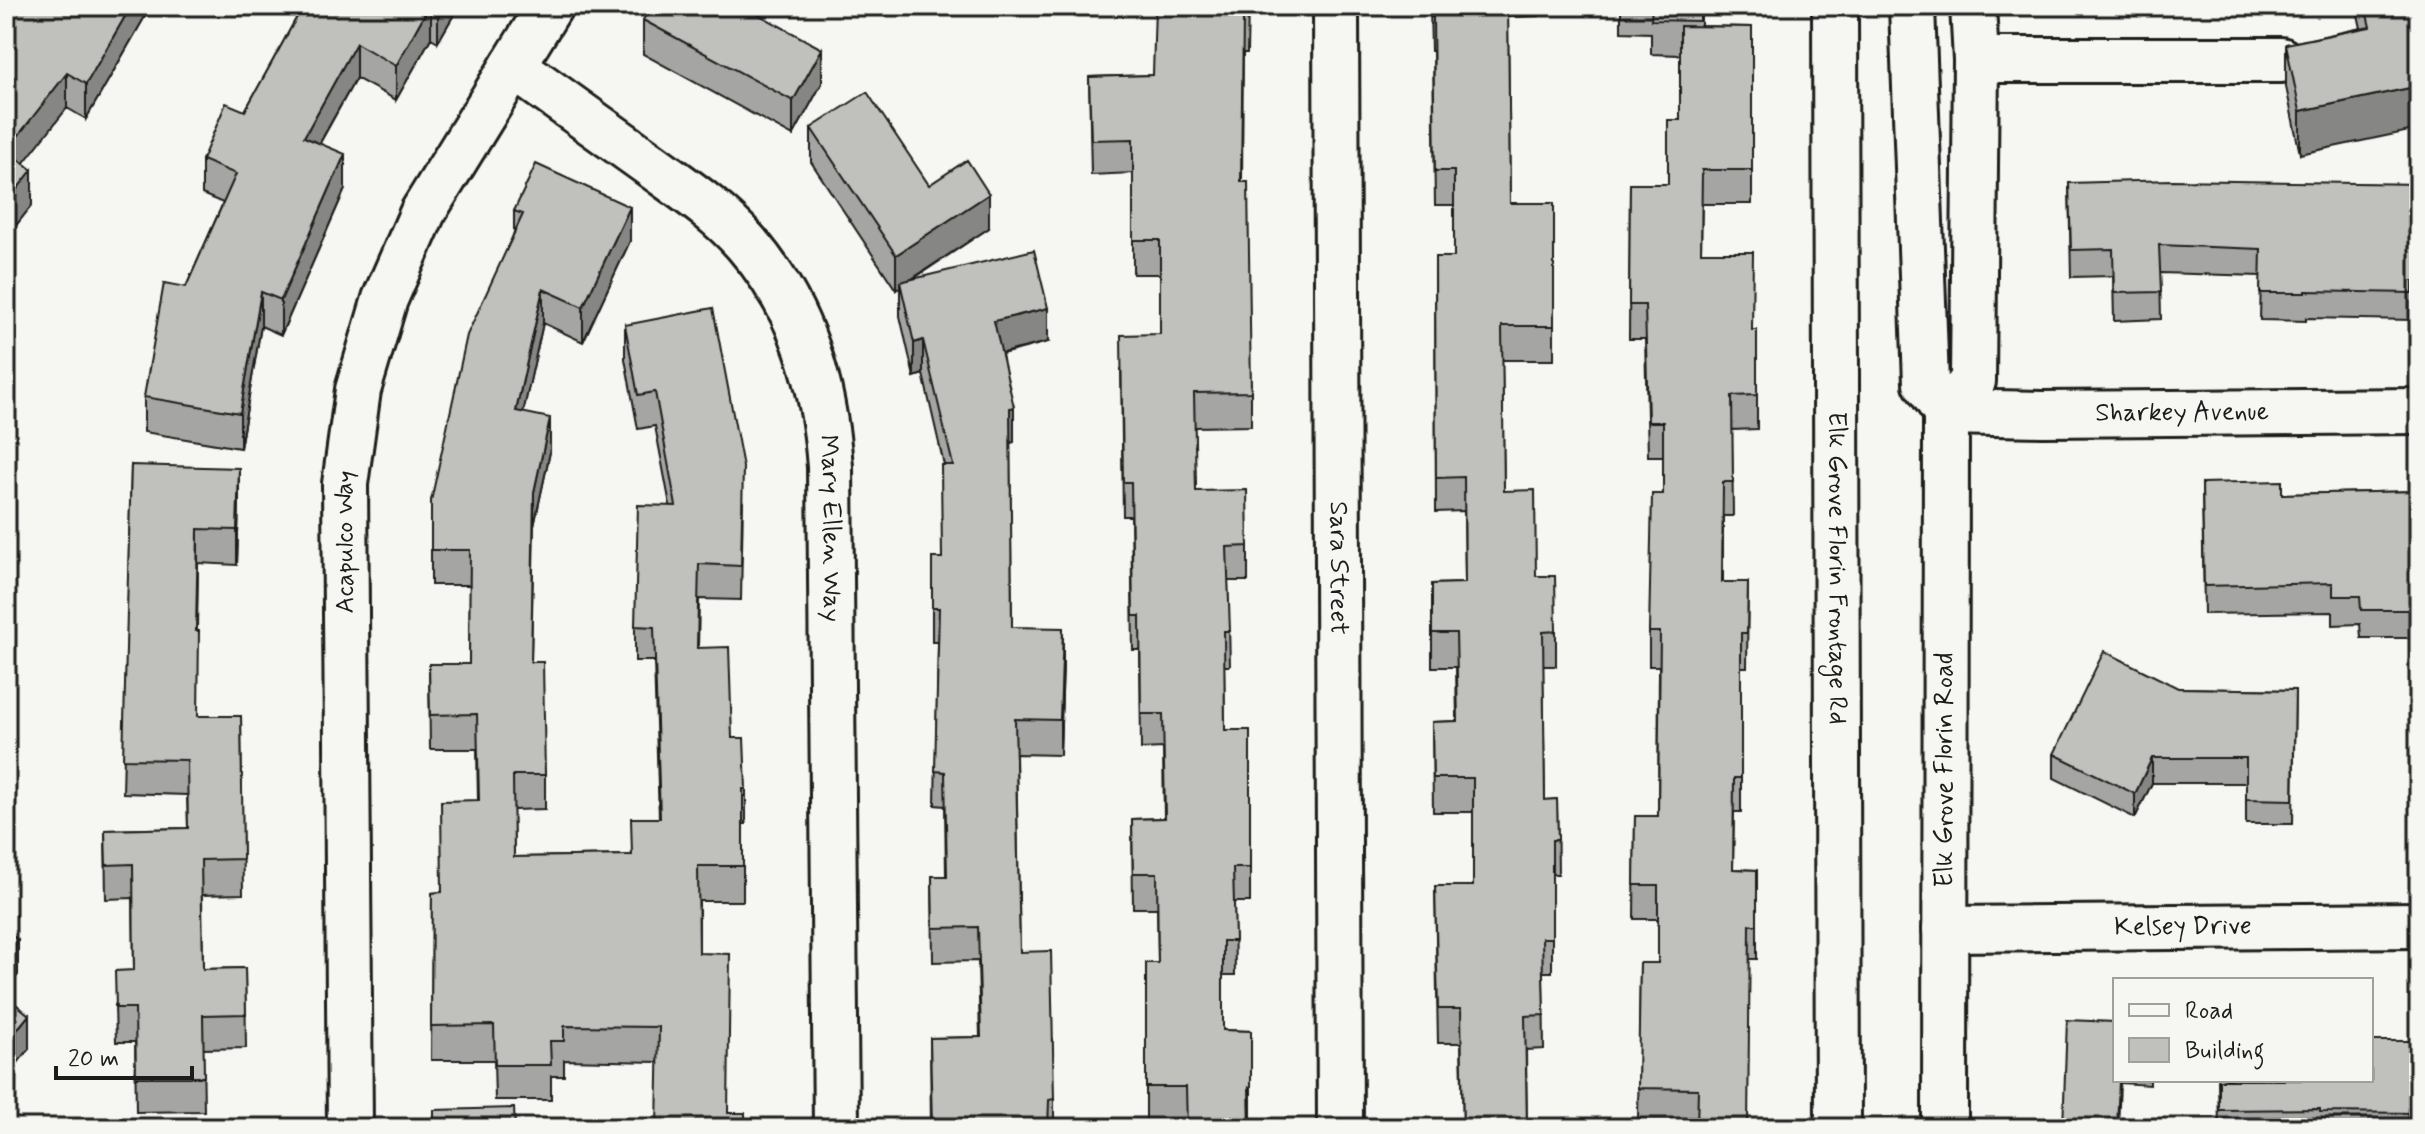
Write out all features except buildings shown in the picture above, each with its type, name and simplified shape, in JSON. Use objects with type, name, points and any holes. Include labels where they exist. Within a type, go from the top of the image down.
[{"type":"street","name":"Acapulco Way","points":[[350,1128],[345,484],[358,390],[385,299],[416,227],[550,6]]},
{"type":"street","name":"Sara Street","points":[[1336,6],[1340,1128]]},
{"type":"street","name":"Elk Grove Florin Frontage Rd","points":[[1835,6],[1838,1128]]},
{"type":"street","points":[[1912,6],[1926,383],[1946,412],[1973,381],[1976,60],[1973,6]]},
{"type":"street","points":[[1976,60],[2281,60]]},
{"type":"street","name":"Mary Ellen Way","points":[[513,66],[711,209],[747,243],[799,325],[815,371],[826,419],[830,467],[836,1128]]},
{"type":"street","name":"Sharkey Avenue","points":[[1946,412],[2419,411]]},
{"type":"street","name":"Elk Grove Florin Road","points":[[1945,1128],[1946,412]]},
{"type":"street","name":"Kelsey Drive","points":[[1945,929],[2419,925]]}]
